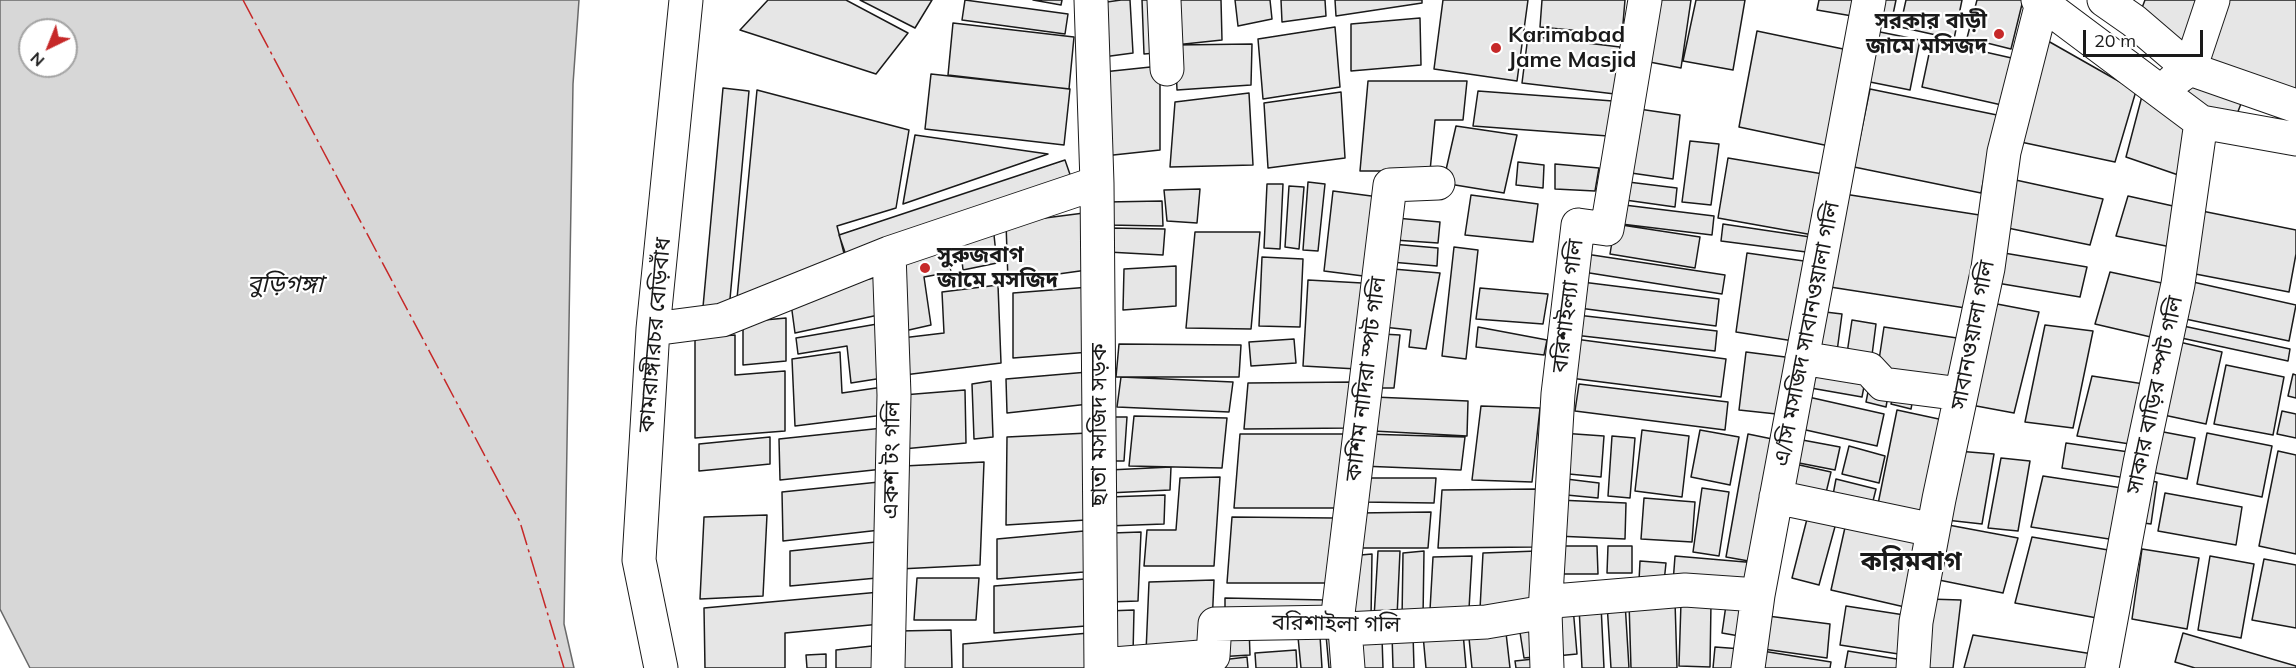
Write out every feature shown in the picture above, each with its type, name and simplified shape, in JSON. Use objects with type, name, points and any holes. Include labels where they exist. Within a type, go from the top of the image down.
[{"type":"street","name":"কামরাঙ্গীরচর বেড়িবাঁধ","points":[[661,668],[639,560],[653,328],[686,0]]},
{"type":"street","name":"ছাতা মসজিদ সড়ক","points":[[1091,0],[1097,183],[1101,666]]},
{"type":"street","points":[[1164,0],[1167,69]]},
{"type":"street","name":"বরিশাইল্যা গলি","points":[[1545,612],[1558,394],[1578,225],[1606,229],[1645,0]]},
{"type":"street","name":"এ/সি মসজিদ সাবানওয়ালা গলি","points":[[1748,668],[1758,595],[1869,0]]},
{"type":"street","points":[[2104,0],[2138,10],[2190,69],[2296,106]]},
{"type":"street","points":[[2159,91],[2190,69],[2213,0]]},
{"type":"street","points":[[2040,2],[2201,122],[2296,139]]},
{"type":"street","name":"সাবানওয়ালা গলি","points":[[1913,668],[1916,622],[1988,268],[2004,152],[2040,2]]},
{"type":"street","name":"সাকার বাড়ির স্পট গলি","points":[[2103,668],[2140,462],[2178,284],[2201,122]]},
{"type":"street","points":[[653,328],[722,320],[889,253],[1097,183]]},
{"type":"street","name":"কাশিম নাদিরা স্পট গলি","points":[[1341,626],[1390,185],[1438,183]]},
{"type":"street","name":"একশ টং গলি","points":[[888,668],[894,395],[889,253]]},
{"type":"street","points":[[1802,358],[1869,369],[1883,384],[1961,394]]},
{"type":"street","points":[[1776,497],[1933,530]]},
{"type":"street","name":"বরিশাইলা গলি","points":[[1101,666],[1213,657],[1215,624],[1341,626],[1486,622],[1545,612],[1554,601],[1673,591],[1758,595]]},
{"type":"street","points":[[1545,612],[1547,668]]},
{"type":"street","points":[[1341,626],[1348,668]]},
{"type":"water","name":"বুড়িগঙ্গা","points":[[0,0],[579,0],[573,84],[564,624],[574,668],[30,668],[0,609]]},
{"type":"building","points":[[768,0],[846,0],[908,33],[876,74],[740,30]]},
{"type":"building","points":[[860,0],[932,0],[915,28]]},
{"type":"building","points":[[965,0],[1068,14],[1065,34],[962,20]]},
{"type":"building","points":[[1033,0],[1062,0],[1061,5]]},
{"type":"building","points":[[1130,0],[1133,53],[1103,57],[1100,3]]},
{"type":"building","points":[[1142,0],[1153,0],[1156,53],[1144,54]]},
{"type":"building","points":[[1173,0],[1221,0],[1222,40],[1175,45]]},
{"type":"building","points":[[1235,0],[1270,0],[1272,19],[1238,26]]},
{"type":"building","points":[[1281,0],[1325,0],[1326,16],[1282,22]]},
{"type":"building","points":[[1335,0],[1422,0],[1422,3],[1336,16]]},
{"type":"building","points":[[1443,0],[1528,0],[1517,81],[1434,69]]},
{"type":"building","points":[[1542,0],[1625,0],[1622,35],[1540,27]]},
{"type":"building","points":[[1648,0],[1691,0],[1681,68],[1639,60]]},
{"type":"building","points":[[1696,0],[1745,0],[1733,70],[1683,61]]},
{"type":"building","points":[[1819,0],[1867,0],[1864,18],[1817,10]]},
{"type":"building","points":[[1874,0],[1896,0],[1891,24],[1870,19]]},
{"type":"building","points":[[1906,0],[1962,0],[1954,39],[1900,27]]},
{"type":"building","points":[[1977,0],[2023,0],[2011,49],[1967,38]]},
{"type":"building","points":[[2145,0],[2210,0],[2191,55],[2137,21]]},
{"type":"building","points":[[2218,0],[2296,0],[2296,100],[2195,65]]},
{"type":"building","points":[[1420,18],[1421,65],[1351,71],[1351,24]]},
{"type":"building","points":[[953,23],[1074,37],[1069,89],[948,75]]},
{"type":"building","points":[[1335,27],[1340,87],[1263,99],[1258,39]]},
{"type":"building","points":[[1870,30],[1920,40],[1910,90],[1860,80]]},
{"type":"building","points":[[1757,31],[1848,50],[1829,146],[1739,127]]},
{"type":"building","points":[[1528,36],[1620,47],[1615,94],[1522,83]]},
{"type":"building","points":[[2041,37],[2136,91],[2115,162],[2016,141]]},
{"type":"building","points":[[1932,40],[2016,59],[2006,106],[1922,87]]},
{"type":"building","points":[[1252,44],[1251,85],[1177,90],[1175,45]]},
{"type":"building","points":[[1160,66],[1160,150],[1104,156],[1103,72]]},
{"type":"building","points":[[931,74],[1070,89],[1064,145],[925,129]]},
{"type":"building","points":[[2195,75],[2244,96],[2232,127],[2182,107]]},
{"type":"building","points":[[1368,81],[1467,81],[1463,120],[1435,120],[1430,171],[1360,171]]},
{"type":"building","points":[[723,88],[749,91],[729,310],[703,307]]},
{"type":"building","points":[[1870,89],[1997,115],[1981,193],[1854,167]]},
{"type":"building","points":[[757,90],[909,130],[896,208],[837,226],[846,261],[736,309]]},
{"type":"building","points":[[1478,91],[1613,101],[1608,136],[1473,126]]},
{"type":"building","points":[[1341,92],[1345,158],[1268,168],[1264,103]]},
{"type":"building","points":[[1249,93],[1253,165],[1170,167],[1175,102]]},
{"type":"building","points":[[2142,96],[2200,130],[2184,177],[2126,157]]},
{"type":"building","points":[[1632,108],[1680,115],[1673,179],[1624,172]]},
{"type":"building","points":[[1456,126],[1517,135],[1504,193],[1443,183]]},
{"type":"building","points":[[915,135],[1048,154],[903,204]]},
{"type":"building","points":[[1690,141],[1719,144],[1711,205],[1682,202]]},
{"type":"building","points":[[1728,158],[1823,174],[1813,235],[1718,218]]},
{"type":"building","points":[[1065,160],[1074,186],[848,261],[839,235]]},
{"type":"building","points":[[1518,162],[1544,165],[1543,188],[1516,185]]},
{"type":"building","points":[[1555,164],[1599,168],[1595,191],[1555,189]]},
{"type":"building","points":[[2011,179],[2103,199],[2090,245],[1998,226]]},
{"type":"building","points":[[1620,181],[1677,188],[1675,207],[1618,199]]},
{"type":"building","points":[[1308,182],[1325,184],[1318,251],[1303,250]]},
{"type":"building","points":[[1267,184],[1283,184],[1280,249],[1264,248]]},
{"type":"building","points":[[1289,186],[1304,187],[1299,249],[1285,247]]},
{"type":"building","points":[[1200,189],[1197,223],[1167,221],[1164,190]]},
{"type":"building","points":[[1333,191],[1379,197],[1371,277],[1324,271]]},
{"type":"building","points":[[1844,194],[1986,216],[1972,309],[1830,287]]},
{"type":"building","points":[[1471,195],[1538,204],[1533,242],[1465,235]]},
{"type":"building","points":[[2128,196],[2182,208],[2171,247],[2116,236]]},
{"type":"building","points":[[1162,201],[1163,226],[1107,225],[1106,202]]},
{"type":"building","points":[[1616,204],[1714,216],[1712,235],[1613,223]]},
{"type":"building","points":[[2197,210],[2296,230],[2296,254],[2289,292],[2185,272]]},
{"type":"building","points":[[1084,213],[1087,270],[1008,281],[1006,223]]},
{"type":"building","points":[[1396,218],[1440,222],[1438,243],[1394,240]]},
{"type":"building","points":[[1615,224],[1700,237],[1695,268],[1610,254]]},
{"type":"building","points":[[1723,224],[1817,238],[1814,253],[1721,241]]},
{"type":"building","points":[[1109,228],[1165,229],[1163,255],[1108,252]]},
{"type":"building","points":[[1195,232],[1260,232],[1251,329],[1186,328]]},
{"type":"building","points":[[994,235],[997,263],[963,270],[960,242]]},
{"type":"building","points":[[1392,244],[1438,248],[1437,266],[1391,262]]},
{"type":"building","points":[[947,246],[951,272],[924,277],[931,325],[900,332],[891,257]]},
{"type":"building","points":[[1454,247],[1478,250],[1466,359],[1442,356]]},
{"type":"building","points":[[1998,252],[2087,267],[2080,297],[1991,282]]},
{"type":"building","points":[[1579,253],[1725,275],[1722,294],[1577,271]]},
{"type":"building","points":[[1747,253],[1811,262],[1800,342],[1736,332]]},
{"type":"building","points":[[1262,257],[1303,259],[1300,327],[1259,326]]},
{"type":"building","points":[[1176,266],[1176,306],[1123,310],[1124,269]]},
{"type":"building","points":[[1393,269],[1440,273],[1426,349],[1409,347],[1411,330],[1383,327]]},
{"type":"building","points":[[2110,272],[2171,285],[2155,338],[2095,324]]},
{"type":"building","points":[[878,277],[883,314],[795,333],[790,296]]},
{"type":"building","points":[[1308,280],[1362,283],[1357,369],[1303,366]]},
{"type":"building","points":[[2184,280],[2296,305],[2289,341],[2176,317]]},
{"type":"building","points":[[1582,282],[1719,299],[1716,326],[1579,308]]},
{"type":"building","points":[[998,285],[1001,363],[904,375],[902,338],[944,333],[942,292]]},
{"type":"building","points":[[1090,287],[1090,352],[1013,358],[1013,293]]},
{"type":"building","points":[[1480,288],[1548,294],[1543,324],[1476,319]]},
{"type":"building","points":[[1997,304],[2039,312],[2014,413],[1971,405]]},
{"type":"building","points":[[1817,311],[1842,314],[1836,359],[1811,355]]},
{"type":"building","points":[[1577,315],[1717,331],[1715,351],[1574,335]]},
{"type":"building","points":[[786,318],[786,361],[743,365],[743,322]]},
{"type":"building","points":[[1852,320],[1876,324],[1871,363],[1846,360]]},
{"type":"building","points":[[883,323],[889,377],[851,383],[847,346],[798,354],[796,338]]},
{"type":"building","points":[[2174,324],[2290,349],[2288,361],[2172,336]]},
{"type":"building","points":[[2045,325],[2093,331],[2073,428],[2025,422]]},
{"type":"building","points":[[1478,327],[1547,340],[1544,355],[1476,347]]},
{"type":"building","points":[[1884,327],[1957,338],[1950,384],[1877,373]]},
{"type":"building","points":[[1382,334],[1400,335],[1394,388],[1376,388]]},
{"type":"building","points":[[735,335],[735,375],[785,371],[785,431],[695,438],[695,338]]},
{"type":"building","points":[[1294,339],[1296,363],[1251,366],[1249,342]]},
{"type":"building","points":[[1575,339],[1726,359],[1721,397],[1570,378]]},
{"type":"building","points":[[2175,341],[2222,352],[2206,424],[2159,414]]},
{"type":"building","points":[[1119,344],[1241,345],[1239,377],[1116,377]]},
{"type":"building","points":[[840,352],[842,393],[883,387],[884,415],[795,426],[792,359]]},
{"type":"building","points":[[1746,352],[1793,358],[1786,415],[1739,410]]},
{"type":"building","points":[[1809,365],[1866,376],[1862,397],[1805,387]]},
{"type":"building","points":[[2226,365],[2284,377],[2273,435],[2214,424]]},
{"type":"building","points":[[1088,372],[1089,404],[1007,413],[1006,379]]},
{"type":"building","points":[[2293,374],[2296,375],[2296,398],[2288,396]]},
{"type":"building","points":[[2092,376],[2144,384],[2130,444],[2077,436]]},
{"type":"building","points":[[1121,377],[1233,382],[1229,412],[1117,407]]},
{"type":"building","points":[[991,381],[993,437],[974,439],[972,384]]},
{"type":"building","points":[[1355,382],[1351,428],[1244,429],[1248,383]]},
{"type":"building","points":[[1579,384],[1728,402],[1725,430],[1575,411]]},
{"type":"building","points":[[1869,387],[1889,390],[1886,407],[1866,402]]},
{"type":"building","points":[[1895,389],[1914,393],[1911,409],[1891,404]]},
{"type":"building","points":[[965,390],[966,443],[903,449],[903,395]]},
{"type":"building","points":[[1804,396],[1884,414],[1877,446],[1797,428]]},
{"type":"building","points":[[1374,397],[1468,401],[1467,436],[1373,431]]},
{"type":"building","points":[[1481,406],[1540,408],[1532,482],[1472,480]]},
{"type":"building","points":[[1897,410],[1948,421],[1930,516],[1878,504]]},
{"type":"building","points":[[2282,411],[2296,414],[2296,438],[2277,434]]},
{"type":"building","points":[[1134,416],[1227,418],[1222,468],[1129,466]]},
{"type":"building","points":[[1112,417],[1127,417],[1124,461],[1109,461]]},
{"type":"building","points":[[883,428],[883,469],[780,480],[779,439]]},
{"type":"building","points":[[1642,430],[1689,436],[1682,497],[1635,491]]},
{"type":"building","points":[[1700,430],[1739,437],[1730,485],[1691,477]]},
{"type":"building","points":[[2153,430],[2195,438],[2187,479],[2146,471]]},
{"type":"building","points":[[1088,433],[1086,520],[1006,525],[1007,437]]},
{"type":"building","points":[[1561,433],[1604,436],[1601,477],[1558,473]]},
{"type":"building","points":[[2207,433],[2272,446],[2262,497],[2197,484]]},
{"type":"building","points":[[1240,434],[1345,434],[1340,508],[1234,508]]},
{"type":"building","points":[[1365,434],[1465,437],[1461,470],[1361,466]]},
{"type":"building","points":[[1748,434],[1782,441],[1760,563],[1726,557]]},
{"type":"building","points":[[1612,436],[1635,438],[1630,498],[1608,496]]},
{"type":"building","points":[[770,437],[770,464],[699,471],[699,444]]},
{"type":"building","points":[[1797,439],[1840,447],[1835,470],[1794,462]]},
{"type":"building","points":[[2066,443],[2129,452],[2126,478],[2062,468]]},
{"type":"building","points":[[1849,446],[1885,456],[1879,483],[1842,474]]},
{"type":"building","points":[[1957,451],[1994,454],[1982,524],[1946,520]]},
{"type":"building","points":[[2278,451],[2296,455],[2296,554],[2259,546]]},
{"type":"building","points":[[2001,458],[2030,461],[2018,531],[1988,528]]},
{"type":"building","points":[[984,462],[980,565],[899,569],[904,466]]},
{"type":"building","points":[[1795,464],[1831,472],[1825,497],[1789,489]]},
{"type":"building","points":[[1171,467],[1170,490],[1108,493],[1109,470]]},
{"type":"building","points":[[2043,476],[2122,488],[2109,539],[2031,527]]},
{"type":"building","points":[[1220,477],[1214,566],[1144,566],[1147,530],[1176,530],[1180,478]]},
{"type":"building","points":[[1364,478],[1436,478],[1434,503],[1361,502]]},
{"type":"building","points":[[1558,478],[1599,483],[1598,498],[1556,494]]},
{"type":"building","points":[[1836,479],[1876,489],[1871,509],[1832,500]]},
{"type":"building","points":[[2143,480],[2157,482],[2151,524],[2136,522]]},
{"type":"building","points":[[879,482],[880,530],[783,541],[782,492]]},
{"type":"building","points":[[1702,488],[1729,492],[1719,556],[1693,552]]},
{"type":"building","points":[[1538,489],[1534,547],[1438,548],[1442,490]]},
{"type":"building","points":[[2165,493],[2242,507],[2236,545],[2158,531]]},
{"type":"building","points":[[1165,495],[1164,524],[1107,526],[1108,497]]},
{"type":"building","points":[[1644,498],[1695,502],[1692,542],[1641,539]]},
{"type":"building","points":[[1558,500],[1626,503],[1625,539],[1556,536]]},
{"type":"building","points":[[1431,512],[1428,548],[1355,548],[1358,513]]},
{"type":"building","points":[[767,515],[763,596],[700,599],[704,517]]},
{"type":"building","points":[[1808,515],[1836,523],[1819,585],[1792,578]]},
{"type":"building","points":[[1232,517],[1333,518],[1328,583],[1227,583]]},
{"type":"building","points":[[1846,523],[1921,538],[1909,608],[1831,590]]},
{"type":"building","points":[[1943,524],[2018,538],[2003,593],[1929,578]]},
{"type":"building","points":[[1084,531],[1084,572],[997,579],[997,539]]},
{"type":"building","points":[[1141,532],[1138,601],[1109,602],[1112,533]]},
{"type":"building","points":[[2032,537],[2114,551],[2097,618],[2015,603]]},
{"type":"building","points":[[876,542],[877,578],[790,586],[790,551]]},
{"type":"building","points":[[1554,546],[1597,546],[1598,574],[1554,574]]},
{"type":"building","points":[[1608,546],[1632,546],[1632,573],[1607,573]]},
{"type":"building","points":[[2142,549],[2199,558],[2187,629],[2132,619]]},
{"type":"building","points":[[1378,551],[1400,551],[1397,617],[1374,618]]},
{"type":"building","points":[[1424,551],[1423,618],[1402,620],[1403,553]]},
{"type":"building","points":[[1537,551],[1535,607],[1480,609],[1483,553]]},
{"type":"building","points":[[1372,554],[1371,619],[1347,620],[1349,556]]},
{"type":"building","points":[[1472,556],[1469,609],[1430,610],[1433,557]]},
{"type":"building","points":[[1675,556],[1757,563],[1755,590],[1673,583]]},
{"type":"building","points":[[2210,556],[2254,564],[2241,638],[2198,630]]},
{"type":"building","points":[[2264,559],[2296,565],[2296,628],[2252,620]]},
{"type":"building","points":[[1640,561],[1666,563],[1664,582],[1639,581]]},
{"type":"building","points":[[917,578],[979,578],[976,620],[914,620]]},
{"type":"building","points":[[1085,579],[1086,626],[994,633],[994,586]]},
{"type":"building","points":[[1214,580],[1211,648],[1146,652],[1149,582]]},
{"type":"building","points":[[880,592],[881,624],[785,633],[785,668],[705,668],[704,608]]},
{"type":"building","points":[[1225,598],[1326,600],[1325,621],[1225,619]]},
{"type":"building","points":[[1727,598],[1750,602],[1745,637],[1722,633]]},
{"type":"building","points":[[1928,599],[1961,600],[1953,668],[1919,668]]},
{"type":"building","points":[[1675,601],[1677,668],[1631,668],[1629,602]]},
{"type":"building","points":[[1625,602],[1629,668],[1611,668],[1607,603]]},
{"type":"building","points":[[1681,602],[1711,603],[1710,667],[1679,666]]},
{"type":"building","points":[[1601,605],[1604,668],[1582,668],[1579,606]]},
{"type":"building","points":[[1846,606],[1911,616],[1905,655],[1840,645]]},
{"type":"building","points":[[1573,607],[1577,654],[1556,656],[1552,609]]},
{"type":"building","points":[[1134,610],[1133,654],[1106,656],[1107,611]]},
{"type":"building","points":[[1760,615],[1830,624],[1827,658],[1756,648]]},
{"type":"building","points":[[1540,623],[1544,656],[1524,658],[1519,626]]},
{"type":"building","points":[[1505,624],[1510,668],[1472,668],[1468,628]]},
{"type":"building","points":[[1249,627],[1250,655],[1217,657],[1216,630]]},
{"type":"building","points":[[951,630],[952,668],[899,668],[898,631]]},
{"type":"building","points":[[1463,632],[1466,668],[1426,668],[1423,635]]},
{"type":"building","points":[[1089,633],[1089,668],[963,668],[963,644]]},
{"type":"building","points":[[1413,633],[1414,668],[1393,668],[1392,634]]},
{"type":"building","points":[[2183,633],[2296,666],[2296,668],[2195,668],[2175,662]]},
{"type":"building","points":[[1341,634],[1344,668],[1329,668],[1326,635]]},
{"type":"building","points":[[1973,635],[2099,655],[2096,668],[1964,668]]},
{"type":"building","points":[[1320,636],[1322,668],[1301,668],[1298,637]]},
{"type":"building","points":[[1382,637],[1383,668],[1353,668],[1352,638]]},
{"type":"building","points":[[881,645],[881,668],[836,668],[836,650]]},
{"type":"building","points":[[1715,647],[1742,649],[1740,668],[1713,668]]},
{"type":"building","points":[[1296,650],[1297,668],[1256,668],[1255,653]]},
{"type":"building","points":[[1756,650],[1831,662],[1830,668],[1754,668]]},
{"type":"building","points":[[1848,651],[1909,661],[1908,668],[1845,668]]},
{"type":"building","points":[[826,654],[826,668],[807,668],[806,655]]},
{"type":"building","points":[[1247,657],[1248,668],[1179,668],[1178,665]]},
{"type":"building","points":[[1543,658],[1544,668],[1516,668],[1515,661]]},
{"type":"power","points":[[243,0],[520,522],[564,668]]},
{"type":"place","name":"সরকার বাড়ী জামে মসিজদ","points":[[1999,34]]},
{"type":"place","name":"Karimabad Jame Masjid","points":[[1496,48]]},
{"type":"place","name":"সুরুজবাগ জামে মসজিদ","points":[[925,268]]},
{"type":"district","name":"করিমবাগ","points":[[1911,562]]}]
